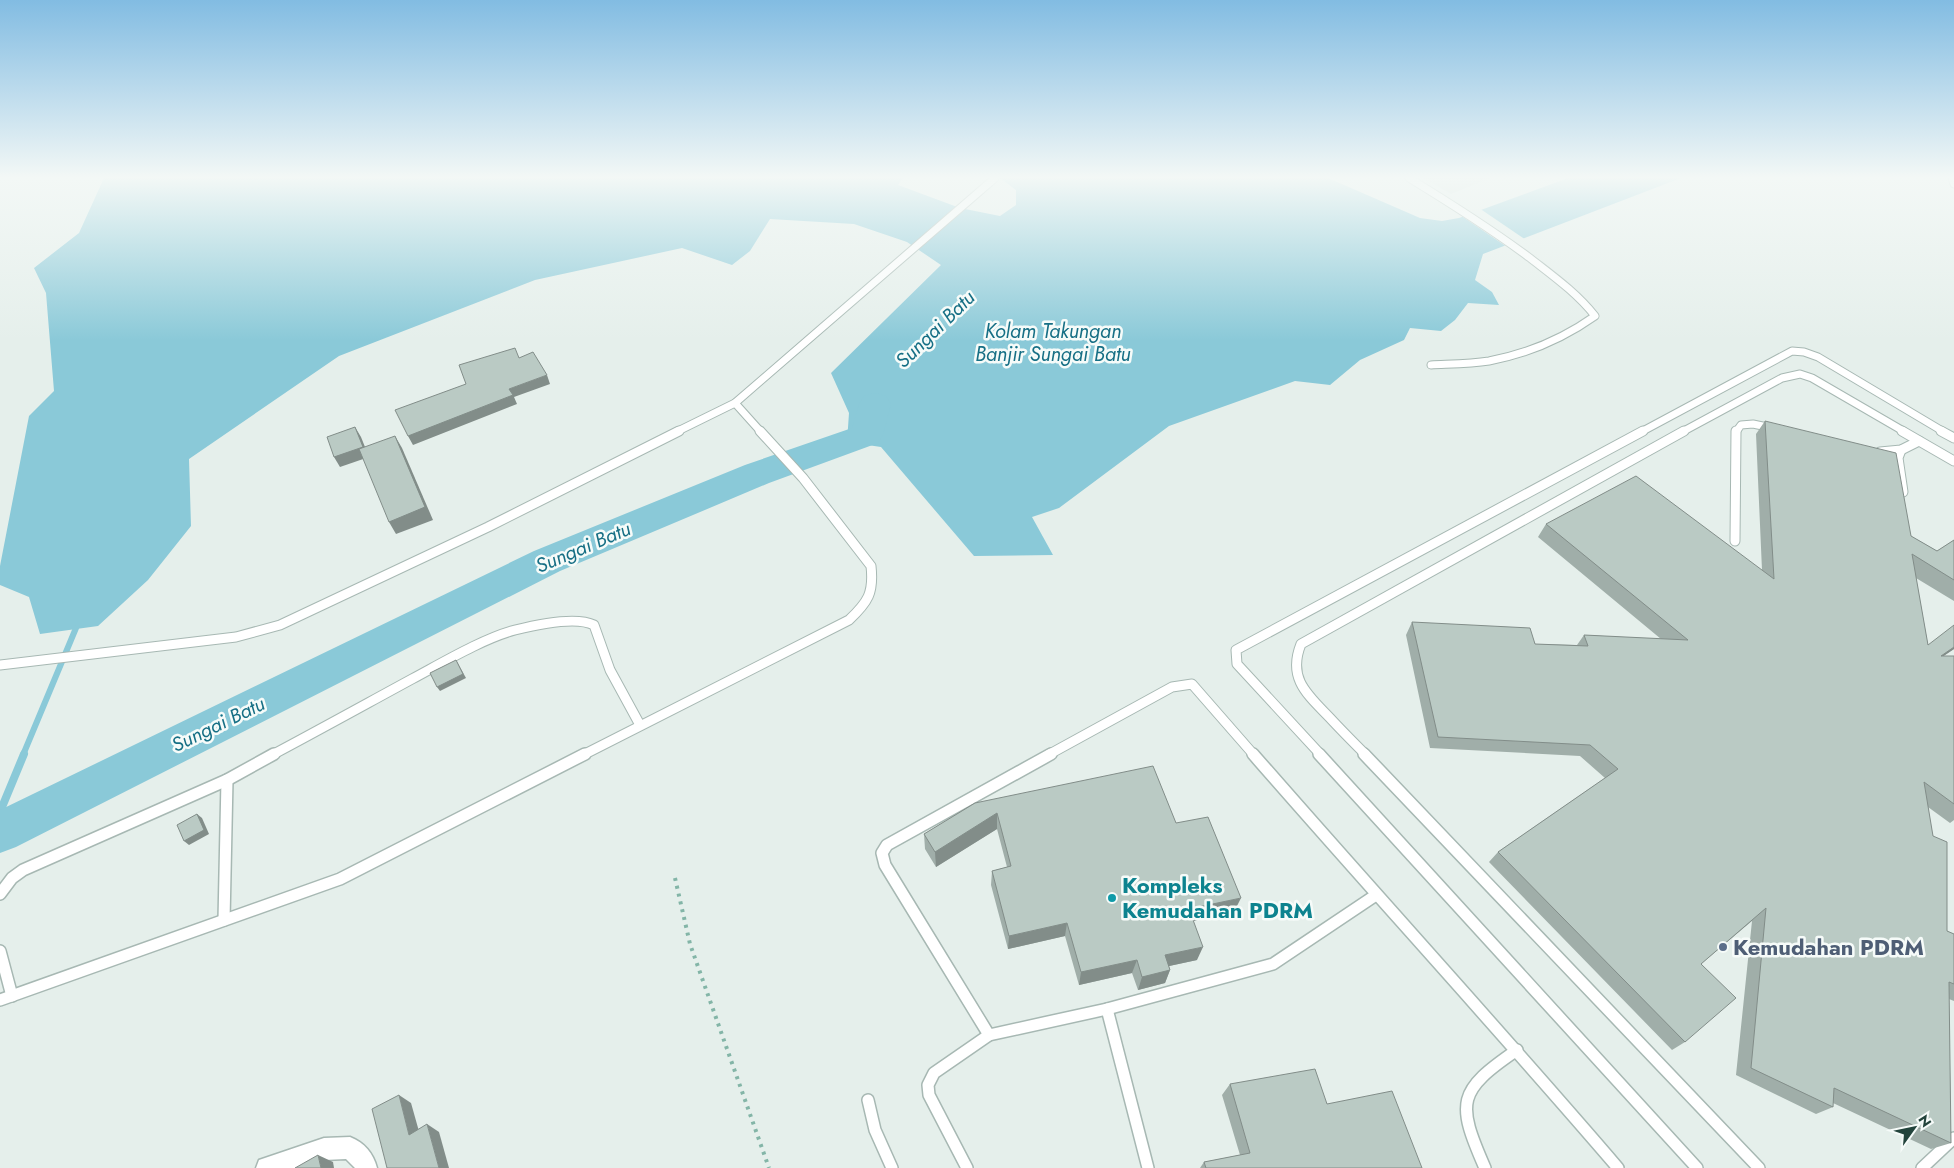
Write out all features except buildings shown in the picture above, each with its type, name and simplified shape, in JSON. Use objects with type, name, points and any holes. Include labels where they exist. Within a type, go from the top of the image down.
[{"type":"street","points":[[268,1168],[324,1149],[350,1148],[364,1160],[366,1168]]},
{"type":"lane","points":[[3,664],[236,637],[298,618],[488,527],[572,483],[735,403],[931,233]]},
{"type":"lane","points":[[1432,366],[1490,361],[1525,351],[1583,325],[1595,316],[1575,292],[1494,233]]},
{"type":"lane","points":[[1697,1168],[1237,664],[1236,650],[1276,626],[1792,351],[1804,352],[1818,357],[1954,438]]},
{"type":"lane","points":[[1759,1168],[1304,691],[1296,671],[1295,656],[1301,644],[1378,599],[1579,486],[1782,378],[1795,374],[1804,374],[1954,462]]},
{"type":"lane","points":[[0,1000],[340,879],[849,620],[863,607],[871,594],[873,580],[871,566],[802,478],[735,403]]},
{"type":"lane","points":[[1735,541],[1736,430],[1741,425],[1753,424],[1782,430]]},
{"type":"lane","points":[[1874,451],[1882,453],[1901,450],[1914,446],[1919,441]]},
{"type":"lane","points":[[1901,450],[1898,458],[1904,502]]},
{"type":"lane","points":[[0,894],[12,878],[23,870],[227,780],[462,653],[515,630],[567,621],[588,622],[594,625],[610,670],[640,725]]},
{"type":"lane","points":[[989,1035],[885,865],[882,853],[887,845],[1172,687],[1192,684],[1618,1168]]},
{"type":"lane","points":[[224,920],[227,780]]},
{"type":"lane","points":[[967,1168],[929,1094],[928,1085],[934,1073],[989,1035],[1108,1009],[1273,964],[1376,895]]},
{"type":"lane","points":[[0,951],[12,996]]},
{"type":"lane","points":[[1108,1009],[1148,1168]]},
{"type":"lane","points":[[1485,1168],[1467,1126],[1466,1098],[1477,1080],[1516,1050]]},
{"type":"lane","points":[[868,1100],[875,1130],[892,1168]]},
{"type":"lane","points":[[1922,1168],[1954,1138]]},
{"type":"path","points":[[675,878],[690,944],[769,1168]]},
{"type":"water","name":"Kolam Takungan Banjir Sungai Batu","points":[[79,233],[762,233],[750,251],[732,265],[682,248],[535,280],[339,356],[189,459],[191,526],[148,580],[98,626],[40,634],[29,597],[0,585],[0,566],[29,416],[54,391],[46,293],[34,268]]},
{"type":"water","name":"Kolam Takungan Banjir Sungai Batu","points":[[879,233],[1539,233],[1483,254],[1475,280],[1492,292],[1499,305],[1468,303],[1455,320],[1441,331],[1410,328],[1404,340],[1360,360],[1330,385],[1295,381],[1169,426],[1059,508],[1032,517],[1053,555],[974,556],[881,447],[847,442],[849,413],[831,373],[941,265],[907,242]]},
{"type":"pier","points":[[1486,233],[1515,233],[1526,240],[1507,247]]},
{"type":"waterway","name":"Sungai Batu","points":[[0,832],[547,561],[757,474],[866,435],[875,404]]},
{"type":"waterway","points":[[23,755],[76,628]]},
{"type":"waterway","points":[[0,812],[24,754]]},
{"type":"place","name":"Kompleks Kemudahan PDRM","points":[[1112,898]]},
{"type":"place","name":"Kemudahan PDRM","points":[[1723,947]]}]
